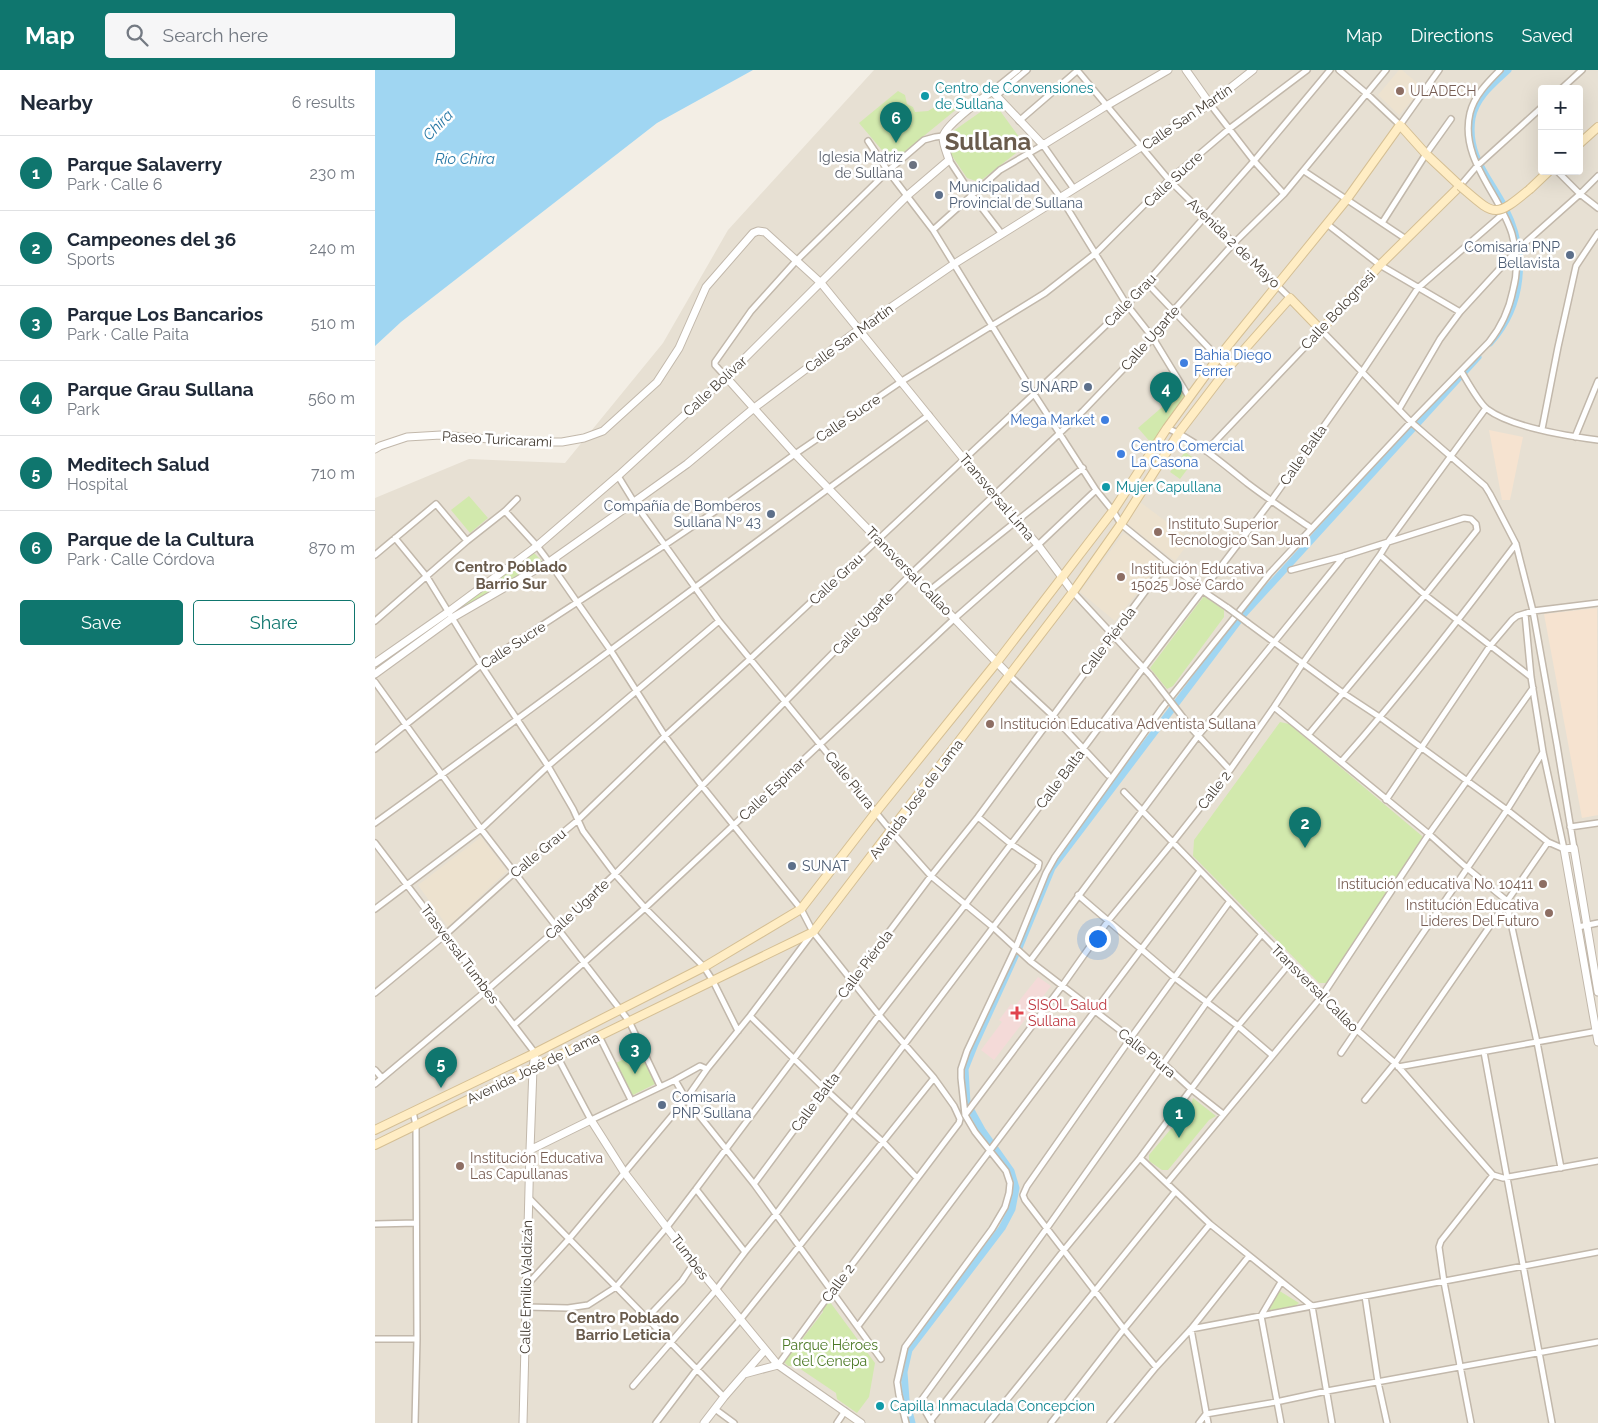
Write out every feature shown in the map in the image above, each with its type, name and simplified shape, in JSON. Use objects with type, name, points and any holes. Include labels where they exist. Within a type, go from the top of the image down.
[{"type":"main road","points":[[1400,125],[1426,154],[1460,186],[1483,206],[1492,210],[1508,207],[1545,175]]},
{"type":"main road","name":"Avenida José de Lama","points":[[375,1130],[535,1053],[704,967],[801,908],[997,662],[1113,511],[1167,428],[1218,358],[1347,199],[1400,125]]},
{"type":"main road","points":[[1583,140],[1598,127]]},
{"type":"main road","name":"Calle Bolognesi","points":[[1321,330],[1380,265],[1460,186]]},
{"type":"main road","name":"Avenida José de Lama","points":[[375,1145],[813,932],[1073,592],[1121,524],[1179,433],[1228,368],[1290,298]]},
{"type":"main road","name":"Avenida 2 de Mayo","points":[[1290,298],[1321,330]]},
{"type":"street","points":[[994,94],[1018,70]]},
{"type":"street","points":[[1001,234],[949,160],[943,136],[963,114],[1027,70]]},
{"type":"street","points":[[1019,121],[1078,70]]},
{"type":"street","name":"Avenida 2 de Mayo","points":[[1078,70],[1169,180],[1290,298]]},
{"type":"street","points":[[933,230],[1001,170],[1168,70]]},
{"type":"street","points":[[1186,70],[1254,161],[1284,194]]},
{"type":"street","name":"Calle San Martín","points":[[450,615],[549,562],[687,464],[754,408],[858,330],[954,264],[1210,104],[1253,70]]},
{"type":"street","name":"Calle Sucre","points":[[375,749],[481,665],[665,545],[902,382],[1045,293],[1096,254],[1169,180],[1229,129],[1307,70]]},
{"type":"street","name":"Calle Grau","points":[[375,993],[578,820],[665,736],[750,659],[1127,305],[1254,161],[1330,70]]},
{"type":"street","points":[[1339,70],[1400,125],[1439,70]]},
{"type":"street","name":"Calle Ugarte","points":[[375,1084],[557,929],[615,874],[911,574],[1060,433],[1153,338],[1173,311],[1234,243],[1284,194],[1386,70]]},
{"type":"street","points":[[906,1423],[897,1382],[905,1347],[969,1261],[1005,1207],[1010,1183],[1006,1171],[975,1132],[965,1115],[961,1069],[967,1051],[1016,947],[1046,873],[1055,857],[1162,708],[1270,573],[1500,329],[1516,280],[1516,251],[1512,232],[1477,166],[1469,137],[1470,112],[1486,84],[1500,70]]},
{"type":"street","points":[[1565,85],[1582,70]]},
{"type":"street","points":[[994,94],[1043,145],[1074,189]]},
{"type":"street","name":"Calle Bolognesi","points":[[1460,186],[1477,166],[1538,111]]},
{"type":"street","points":[[1382,223],[1451,119]]},
{"type":"street","points":[[796,261],[888,171],[924,140],[935,136],[943,136]]},
{"type":"street","points":[[868,141],[888,171],[933,230],[1034,394],[1096,490],[1121,524],[1203,591],[1343,693],[1381,718],[1548,842],[1564,849],[1574,848],[1598,992]]},
{"type":"street","points":[[1028,153],[1061,198],[1127,305],[1153,338],[1189,398]]},
{"type":"street","name":"Calle Bolívar","points":[[450,615],[537,546],[618,476],[727,377],[908,195],[949,160]]},
{"type":"street","points":[[1304,171],[1406,239]]},
{"type":"street","points":[[1561,175],[1580,194],[1598,208]]},
{"type":"street","points":[[1399,408],[1440,339],[1460,312],[1516,251],[1598,176]]},
{"type":"street","name":"Calle Balta","points":[[754,1184],[879,1015],[965,905],[1271,501],[1362,372],[1418,288],[1503,214]]},
{"type":"street","points":[[1327,224],[1380,265],[1460,312]]},
{"type":"street","name":"Transversal Lima","points":[[758,231],[765,232],[821,283],[993,495],[1038,545],[1073,592],[1144,667],[1192,729],[1230,770]]},
{"type":"street","name":"Paseo Turicarami","points":[[375,449],[407,437],[441,435],[524,442],[562,442],[584,438],[603,431],[657,382],[679,348],[706,287],[753,234],[758,231]]},
{"type":"street","points":[[1542,430],[1576,266],[1598,233]]},
{"type":"street","name":"Transversal Callao","points":[[796,261],[751,311],[715,362],[715,365],[795,454],[1009,676],[1052,716],[1108,775]]},
{"type":"street","points":[[1147,283],[1228,368]]},
{"type":"street","name":"Avenida 2 de Mayo","points":[[1321,330],[1419,429],[1485,486],[1515,544],[1533,611],[1574,848]]},
{"type":"street","name":"Calle Bolognesi","points":[[1206,451],[1321,330]]},
{"type":"street","points":[[1461,371],[1486,408],[1503,419],[1529,428],[1598,440]]},
{"type":"street","points":[[1575,437],[1598,381]]},
{"type":"street","name":"Calle 2","points":[[965,1115],[1062,986],[1108,921],[1230,770],[1388,542],[1486,408]]},
{"type":"street","points":[[375,823],[518,720],[828,488],[929,415]]},
{"type":"street","points":[[1167,428],[1179,433],[1206,451],[1271,501],[1311,528]]},
{"type":"street","points":[[929,591],[1083,468]]},
{"type":"street","name":"Calle Piura","points":[[618,476],[634,502],[719,621],[891,831],[931,876],[994,928],[1030,961],[1164,1064],[1223,1114]]},
{"type":"street","name":"Calle Espinar","points":[[514,1026],[645,908],[955,618],[1038,545],[1096,490]]},
{"type":"street","points":[[375,621],[517,499]]},
{"type":"street","points":[[375,555],[436,504],[467,541]]},
{"type":"street","points":[[505,511],[549,562],[611,651],[665,736],[702,786],[801,908],[813,932],[879,1015],[934,1078],[740,1320],[697,1369],[656,1423]]},
{"type":"street","points":[[1291,570],[1344,556],[1464,518],[1471,519],[1476,524],[1477,530],[1309,734]]},
{"type":"street","points":[[395,538],[427,577],[481,665],[548,766],[583,832],[615,874],[645,908],[704,967],[738,1031]]},
{"type":"street","points":[[1341,762],[1381,718],[1458,621],[1515,544]]},
{"type":"street","points":[[1380,555],[1425,595],[1531,677]]},
{"type":"street","points":[[1030,961],[1198,736],[1344,556]]},
{"type":"street","name":"Calle Piérola","points":[[526,1307],[568,1308],[588,1305],[616,1287],[667,1227],[726,1150],[931,876],[978,817],[1167,562]]},
{"type":"street","points":[[1386,800],[1490,646],[1512,620],[1533,611],[1598,603]]},
{"type":"street","points":[[1525,614],[1531,677],[1543,752],[1564,849],[1598,1042]]},
{"type":"street","points":[[375,663],[450,615]]},
{"type":"street","points":[[375,674],[450,615]]},
{"type":"street","points":[[375,909],[481,829],[548,766],[719,621]]},
{"type":"street","points":[[375,682],[481,829],[629,1021],[659,1086]]},
{"type":"street","points":[[1167,1183],[1322,996],[1429,834],[1533,688]]},
{"type":"street","points":[[1274,707],[1309,734],[1506,900],[1537,1042],[1561,1168]]},
{"type":"street","points":[[1341,1053],[1358,1031],[1507,810],[1543,752]]},
{"type":"street","name":"Transversal Callao","points":[[1124,792],[1322,996],[1396,1065],[1493,1175]]},
{"type":"street","points":[[633,1386],[716,1290],[776,1214],[1038,868],[1039,863],[1011,844],[978,817]]},
{"type":"street","points":[[1570,827],[1598,822]]},
{"type":"street","points":[[1365,1100],[1396,1065],[1506,900],[1548,842]]},
{"type":"street","name":"Trasversal Tumbes","points":[[375,843],[535,1053]]},
{"type":"street","points":[[858,1326],[1200,871]]},
{"type":"street","points":[[1078,895],[1141,950],[1272,1055]]},
{"type":"street","points":[[1156,1367],[1124,1330],[1023,1195],[1027,1186],[1130,1039],[1230,901]]},
{"type":"street","points":[[1577,927],[1598,923]]},
{"type":"street","points":[[527,1285],[569,1239],[686,1099],[813,932]]},
{"type":"street","points":[[1262,934],[1207,1002],[1047,1228],[920,1402],[931,1422],[1064,1250],[1140,1158],[1190,1088],[1238,1026],[1290,963]]},
{"type":"street","points":[[750,1016],[883,1142],[917,1178]]},
{"type":"street","points":[[1396,1065],[1484,1052],[1597,1031]]},
{"type":"street","points":[[599,1036],[631,1100]]},
{"type":"street","points":[[1484,1052],[1552,1423]]},
{"type":"street","points":[[533,1068],[535,1053]]},
{"type":"street","name":"Tumbes","points":[[557,1056],[591,1120],[624,1172],[693,1263],[740,1320],[778,1365],[861,1423]]},
{"type":"street","points":[[530,1150],[700,1066],[707,1069]]},
{"type":"street","name":"Calle Emilio Valdizán","points":[[523,1423],[533,1068]]},
{"type":"street","points":[[375,1070],[382,1078]]},
{"type":"street","name":"Calle 2","points":[[778,1365],[959,1123],[959,1114],[934,1078]]},
{"type":"street","points":[[675,1080],[686,1099],[754,1184],[881,1359]]},
{"type":"street","points":[[413,1112],[416,1125],[417,1339],[415,1423]]},
{"type":"street","points":[[1140,1158],[1211,1224],[1312,1306],[1332,1423]]},
{"type":"street","points":[[1471,1423],[1439,1252],[1441,1241],[1493,1175],[1499,1178],[1508,1177],[1598,1161]]},
{"type":"street","points":[[696,1189],[745,1252]]},
{"type":"street","points":[[988,1423],[1175,1192]]},
{"type":"street","points":[[529,1198],[724,1397]]},
{"type":"street","points":[[375,1224],[416,1224]]},
{"type":"street","points":[[1051,1423],[1211,1224]]},
{"type":"street","points":[[1191,1330],[1598,1252]]},
{"type":"street","points":[[1110,1423],[1156,1367],[1191,1330],[1249,1256]]},
{"type":"street","points":[[647,1318],[682,1281],[693,1263]]},
{"type":"street","points":[[1281,1282],[1261,1316],[1281,1423]]},
{"type":"street","points":[[1365,1296],[1378,1382],[1387,1423]]},
{"type":"street","points":[[1191,1330],[1208,1423]]},
{"type":"street","points":[[375,1338],[417,1339]]},
{"type":"street","points":[[1199,1423],[1206,1414],[1276,1402],[1327,1390],[1598,1342]]},
{"type":"street","points":[[704,1423],[765,1350]]},
{"type":"street","points":[[744,1374],[778,1365]]},
{"type":"street","points":[[715,1408],[735,1423]]},
{"type":"street","points":[[837,1423],[845,1412]]},
{"type":"shaded area","points":[[874,70],[1598,70],[1598,1423],[375,1423],[375,498],[469,459],[565,463],[663,343],[728,230]]},
{"type":"shaded area","name":"ULADECH","points":[[1399,70],[1402,70],[1423,88],[1399,115],[1378,95]]},
{"type":"shaded area","points":[[1489,430],[1523,437],[1510,500],[1502,500]]},
{"type":"shaded area","name":"Instituto Superior Tecnologico San Juan","points":[[1140,502],[1191,540],[1175,561],[1126,523]]},
{"type":"shaded area","name":"Institución Educativa 15025 José Cardo","points":[[1124,533],[1162,561],[1115,621],[1080,592]]},
{"type":"shaded area","points":[[1597,608],[1598,815],[1582,818],[1544,614]]},
{"type":"shaded area","points":[[481,837],[507,871],[448,927],[418,885]]},
{"type":"shaded area","name":"SISOL Salud Sullana","points":[[1038,977],[1051,986],[994,1060],[981,1050],[1002,1022],[999,1020],[1011,1004],[1015,1006]]},
{"type":"green space","points":[[898,91],[905,95],[907,104],[913,107],[915,112],[928,111],[938,105],[958,108],[892,162],[859,123]]},
{"type":"green space","points":[[989,106],[998,108],[1022,141],[1020,150],[979,182],[967,178],[946,147],[949,134]]},
{"type":"green space","points":[[1183,389],[1189,397],[1152,444],[1138,428]]},
{"type":"green space","points":[[1185,452],[1195,459],[1180,479],[1170,472]]},
{"type":"green space","points":[[469,496],[488,518],[470,533],[451,510]]},
{"type":"green space","points":[[533,552],[544,563],[459,611],[456,607]]},
{"type":"green space","points":[[1204,596],[1224,610],[1224,617],[1173,686],[1167,689],[1150,668]]},
{"type":"green space","points":[[1280,722],[1289,724],[1422,836],[1422,841],[1327,983],[1319,983],[1193,856],[1194,840]]},
{"type":"green space","points":[[640,1051],[657,1083],[631,1096],[614,1064]]},
{"type":"green space","points":[[1193,1098],[1216,1116],[1209,1120],[1168,1170],[1162,1170],[1149,1161],[1149,1155],[1191,1105]]},
{"type":"green space","points":[[1278,1290],[1299,1303],[1295,1306],[1269,1311],[1266,1309]]},
{"type":"green space","name":"Parque Héroes del Cenepa","points":[[826,1302],[830,1302],[875,1363],[869,1397],[857,1413],[837,1399],[836,1393],[796,1366],[788,1366],[784,1362],[788,1352],[793,1351],[823,1312],[822,1307]]},
{"type":"water","name":"Río Chira","points":[[375,70],[753,70],[657,123],[401,322],[375,346]]},
{"type":"waterway","points":[[1490,343],[1510,312],[1516,295],[1519,278],[1519,260],[1512,225],[1505,208],[1476,155],[1471,132],[1474,110],[1481,97],[1508,70]]},
{"type":"waterway","points":[[1019,948],[1052,868],[1243,615],[1478,357]]},
{"type":"waterway","points":[[912,1423],[906,1400],[904,1372],[909,1350],[1002,1228],[1012,1209],[1016,1188],[1011,1171],[982,1130],[967,1103],[965,1069],[1017,952]]},
{"type":"place","name":"ULADECH","points":[[1400,91]]},
{"type":"place","name":"Centro de Convensiones de Sullana","points":[[925,96]]},
{"type":"place","name":"Parque de la Cultura","points":[[896,143]]},
{"type":"place","name":"Iglesia Matriz de Sullana","points":[[913,165]]},
{"type":"place","name":"Municipalidad Provincial de Sullana","points":[[939,195]]},
{"type":"place","name":"Comisaría PNP Bellavista","points":[[1570,255]]},
{"type":"place","name":"Bahia Diego Ferrer","points":[[1184,363]]},
{"type":"place","name":"SUNARP","points":[[1088,387]]},
{"type":"place","name":"Parque Grau Sullana","points":[[1166,413]]},
{"type":"place","name":"Mega Market","points":[[1105,420]]},
{"type":"place","name":"Centro Comercial La Casona","points":[[1121,454]]},
{"type":"place","name":"Mujer Capullana","points":[[1106,487]]},
{"type":"place","name":"Compañía de Bomberos Sullana Nº 43","points":[[771,514]]},
{"type":"place","name":"Instituto Superior Tecnologico San Juan","points":[[1158,532]]},
{"type":"place","name":"Institución Educativa 15025 José Cardo","points":[[1121,577]]},
{"type":"place","name":"Institución Educativa Adventista Sullana","points":[[990,724]]},
{"type":"place","name":"Campeones del 36","points":[[1305,848]]},
{"type":"place","name":"SUNAT","points":[[792,866]]},
{"type":"place","name":"Institución educativa No. 10411","points":[[1543,884]]},
{"type":"place","name":"Institución Educativa Lideres Del Futuro","points":[[1549,913]]},
{"type":"place","name":"SISOL Salud Sullana","points":[[1017,1013]]},
{"type":"place","name":"Parque Los Bancarios","points":[[635,1074]]},
{"type":"place","name":"Meditech Salud","points":[[441,1088]]},
{"type":"place","name":"Comisaría PNP Sullana","points":[[662,1105]]},
{"type":"place","name":"Parque Salaverry","points":[[1179,1138]]},
{"type":"place","name":"Institución Educativa Las Capullanas","points":[[460,1166]]},
{"type":"place","name":"Capilla Inmaculada Concepcion","points":[[880,1406]]},
{"type":"district","name":"Sullana","points":[[988,142]]},
{"type":"district","name":"Centro Poblado Barrio Sur","points":[[511,576]]},
{"type":"district","name":"Centro Poblado Barrio Leticia","points":[[623,1326]]},
{"type":"water label","name":"Chira","points":[[438,125]]}]
